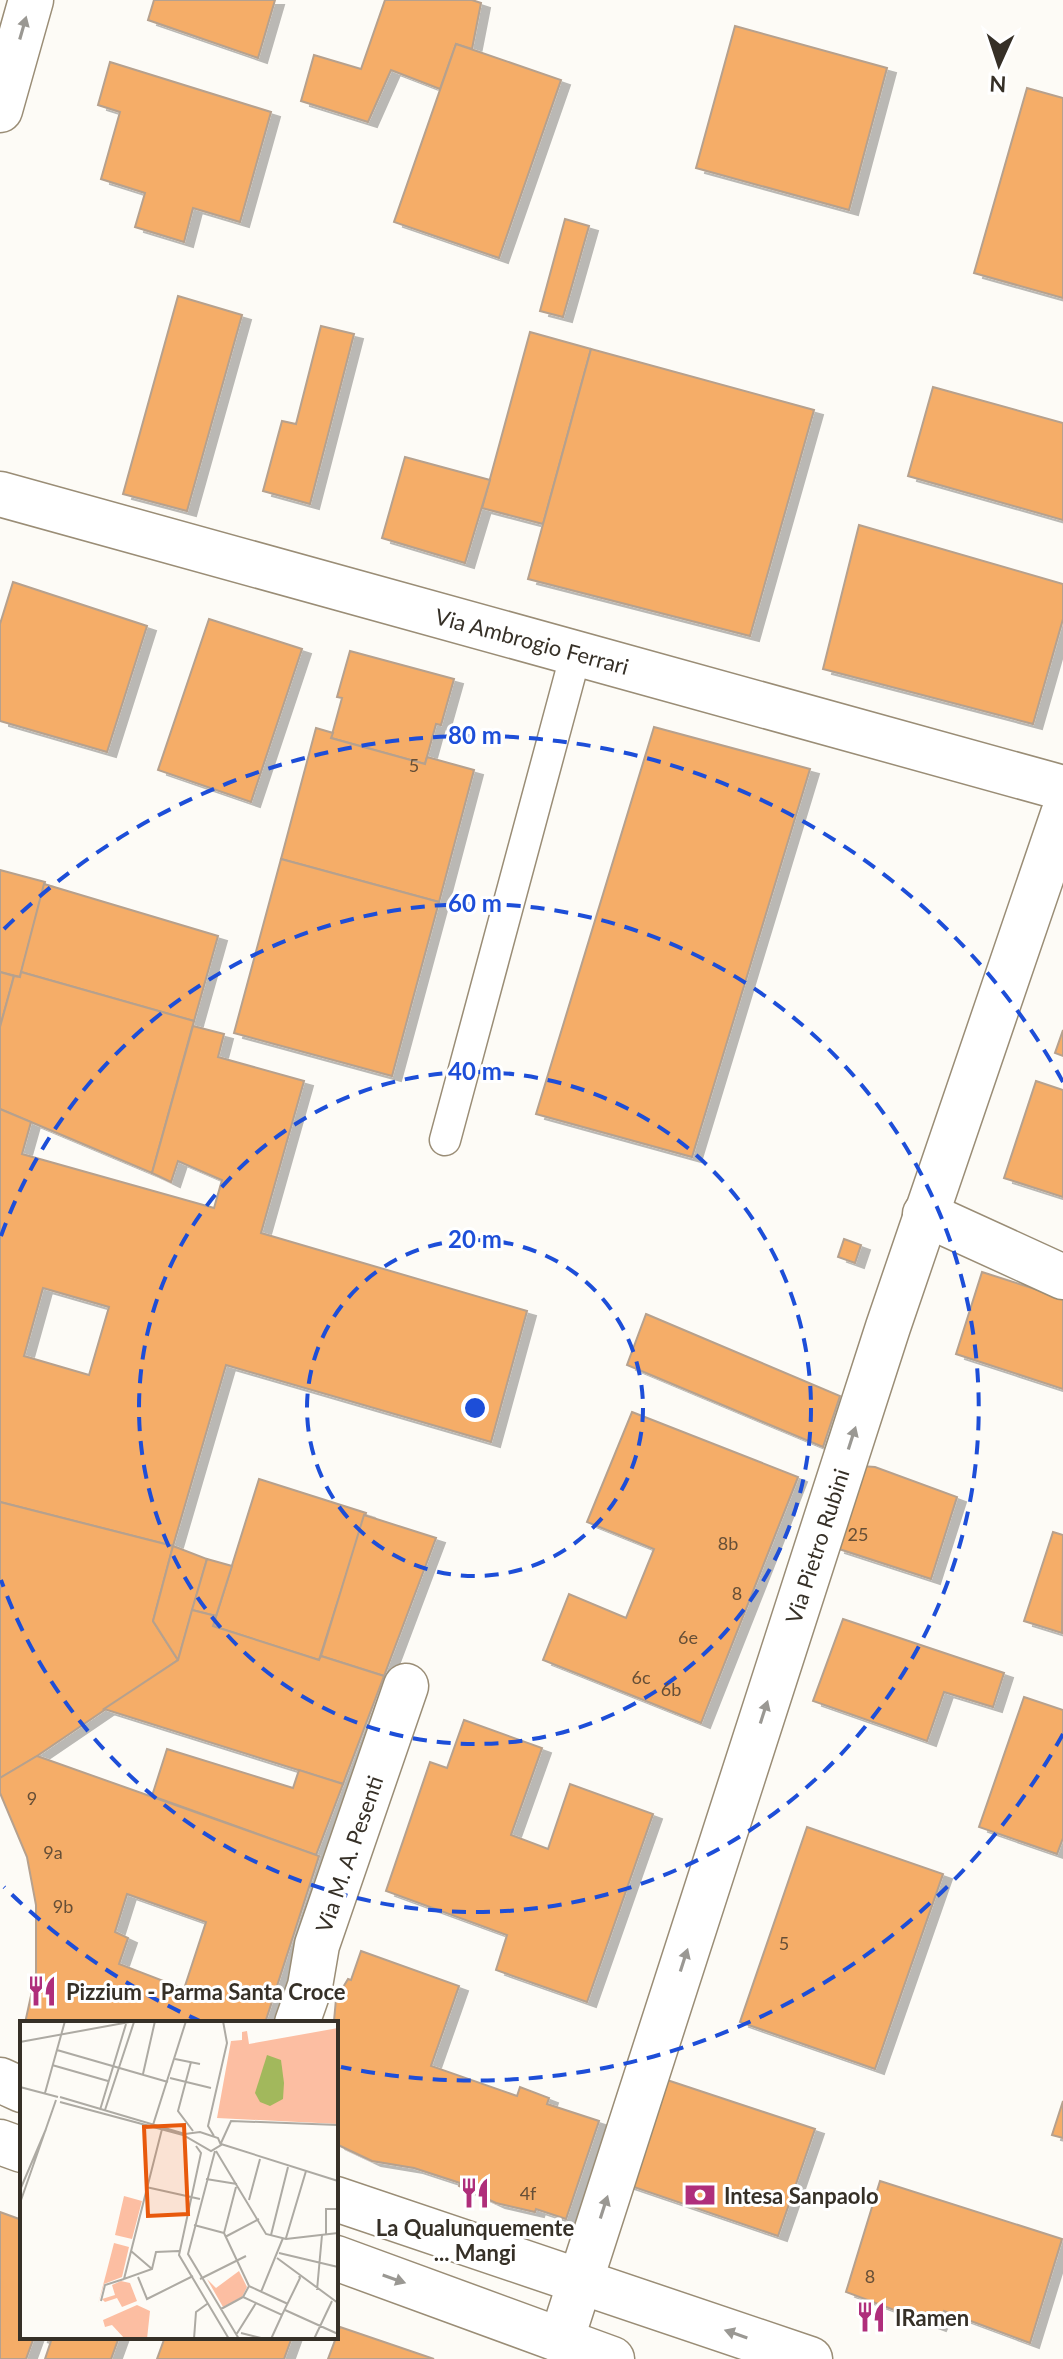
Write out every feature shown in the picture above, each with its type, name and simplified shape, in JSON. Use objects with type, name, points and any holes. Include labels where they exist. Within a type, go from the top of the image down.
[{"type":"street","points":[[0,110],[31,0]]},
{"type":"street","name":"Via Ambrogio Ferrari","points":[[0,494],[1063,788]]},
{"type":"street","name":"Via Pietro Rubini","points":[[561,2341],[925,1214],[1063,814]]},
{"type":"street","points":[[925,1214],[1063,1277]]},
{"type":"street","name":"Via M. A. Pesenti","points":[[298,2021],[310,1986],[317,1945],[406,1686]]},
{"type":"street","points":[[0,2080],[20,2089]]},
{"type":"street","points":[[0,2142],[20,2149]]},
{"type":"street","points":[[338,2200],[810,2359]]},
{"type":"street","points":[[338,2259],[612,2359]]},
{"type":"lane","points":[[445,1140],[576,653]]},
{"type":"building","points":[[154,0],[275,0],[258,58],[148,20]]},
{"type":"building","points":[[385,0],[472,0],[481,3],[472,49],[456,44],[440,89],[391,70],[368,122],[301,101],[314,55],[361,69]]},
{"type":"building","points":[[735,26],[887,68],[849,210],[696,168]]},
{"type":"building","points":[[456,44],[561,80],[499,258],[394,222]]},
{"type":"building","points":[[110,62],[271,112],[240,222],[193,208],[184,242],[135,227],[145,193],[101,179],[120,112],[98,105]]},
{"type":"building","points":[[1027,88],[1063,98],[1063,298],[974,273]]},
{"type":"building","points":[[565,219],[589,226],[563,317],[540,311]]},
{"type":"building","points":[[178,296],[242,315],[187,511],[123,494]]},
{"type":"building","points":[[321,326],[354,334],[310,504],[263,491],[282,421],[296,424]]},
{"type":"building","points":[[530,332],[591,349],[543,524],[482,508]]},
{"type":"building","points":[[591,349],[814,410],[750,636],[528,579]]},
{"type":"building","points":[[933,387],[1063,423],[1063,520],[908,476]]},
{"type":"building","points":[[405,457],[490,480],[465,563],[382,538]]},
{"type":"building","points":[[859,525],[1063,584],[1063,619],[1033,724],[823,669]]},
{"type":"building","points":[[13,582],[147,626],[107,752],[0,721],[0,624]]},
{"type":"building","points":[[209,619],[302,649],[251,802],[158,770]]},
{"type":"building","points":[[350,651],[454,679],[441,725],[436,724],[425,764],[331,738],[342,698],[337,697]]},
{"type":"building","points":[[654,727],[810,769],[692,1157],[536,1114]]},
{"type":"building","points":[[316,728],[333,733],[331,738],[425,764],[427,757],[474,770],[439,902],[281,859]]},
{"type":"building","points":[[281,859],[439,902],[392,1076],[234,1033]]},
{"type":"building","points":[[0,870],[45,882],[20,977],[0,972]]},
{"type":"building","points":[[44,884],[218,936],[194,1021],[21,972]]},
{"type":"building","points":[[0,972],[14,976],[0,1027]]},
{"type":"building","points":[[21,972],[194,1021],[152,1173],[0,1109],[0,1027],[14,976],[20,977]]},
{"type":"building","points":[[193,1026],[224,1034],[218,1057],[304,1081],[261,1233],[527,1311],[491,1442],[226,1365],[173,1546],[0,1502],[0,1109],[31,1122],[22,1154],[214,1208],[222,1180],[178,1161],[171,1182],[152,1173]],"holes":[[[43,1288],[109,1307],[89,1375],[24,1356]]]},
{"type":"building","points":[[1063,1030],[1063,1056],[1055,1053]]},
{"type":"building","points":[[1036,1081],[1063,1090],[1063,1197],[1004,1178]]},
{"type":"building","points":[[844,1239],[861,1245],[855,1263],[838,1257]]},
{"type":"building","points":[[982,1272],[1063,1298],[1063,1389],[956,1354]]},
{"type":"building","points":[[646,1314],[840,1396],[823,1447],[627,1365]]},
{"type":"building","points":[[632,1412],[798,1477],[701,1723],[543,1660],[569,1594],[626,1618],[654,1549],[587,1522]]},
{"type":"building","points":[[861,1466],[875,1467],[957,1497],[931,1579],[836,1548]]},
{"type":"building","points":[[259,1479],[366,1513],[319,1660],[213,1626]]},
{"type":"building","points":[[0,1502],[173,1546],[153,1621],[178,1660],[0,1778]]},
{"type":"building","points":[[364,1515],[436,1538],[384,1676],[321,1656]]},
{"type":"building","points":[[1053,1532],[1063,1535],[1062,1633],[1024,1621]]},
{"type":"building","points":[[173,1546],[207,1559],[178,1660],[153,1621]]},
{"type":"building","points":[[207,1559],[232,1566],[216,1616],[192,1610]]},
{"type":"building","points":[[192,1610],[216,1616],[213,1626],[319,1660],[321,1656],[384,1676],[343,1784],[104,1709],[178,1660]]},
{"type":"building","points":[[843,1619],[1004,1673],[993,1707],[944,1692],[927,1741],[813,1701]]},
{"type":"building","points":[[1024,1697],[1063,1710],[1063,1838],[1057,1854],[979,1827]]},
{"type":"building","points":[[464,1720],[542,1748],[511,1835],[548,1849],[570,1784],[653,1814],[587,2002],[496,1970],[507,1935],[386,1891],[430,1762],[447,1768]]},
{"type":"building","points":[[167,1749],[293,1788],[299,1770],[343,1784],[316,1855],[152,1796]]},
{"type":"building","points":[[37,1756],[319,1856],[266,2021],[25,2021],[36,1973],[36,1905],[27,1857],[0,1793],[0,1778]],"holes":[[[127,1894],[206,1922],[184,1989],[119,1964],[128,1938],[115,1932]]]},
{"type":"building","points":[[807,1827],[943,1874],[875,2069],[740,2022]]},
{"type":"building","points":[[361,1951],[459,1986],[431,2066],[517,2096],[520,2087],[549,2098],[547,2104],[599,2121],[566,2219],[536,2209],[535,2212],[496,2203],[459,2186],[460,2183],[414,2168],[372,2161],[338,2145],[338,2021],[334,2021],[336,1999],[348,1979],[351,1980]]},
{"type":"building","points":[[664,2079],[815,2129],[778,2236],[625,2184]]},
{"type":"building","points":[[1063,2101],[1063,2138],[1052,2135]]},
{"type":"building","points":[[880,2181],[1062,2239],[1030,2343],[944,2311],[937,2326],[846,2292]]},
{"type":"building","points":[[0,2212],[20,2219],[20,2339],[33,2339],[26,2359],[0,2359]]},
{"type":"building","points":[[340,2327],[434,2359],[328,2359]]},
{"type":"building","points":[[44,2339],[118,2339],[111,2359],[45,2359],[51,2341]]},
{"type":"building","points":[[164,2339],[291,2339],[284,2359],[157,2359]]},
{"type":"place","name":"Pizzium - Parma Santa Croce","points":[[42,1991]]},
{"type":"place","name":"La Qualunquemente ... Mangi","points":[[475,2193]]},
{"type":"place","name":"Intesa Sanpaolo","points":[[700,2195]]},
{"type":"place","name":"IRamen","points":[[871,2317]]}]
